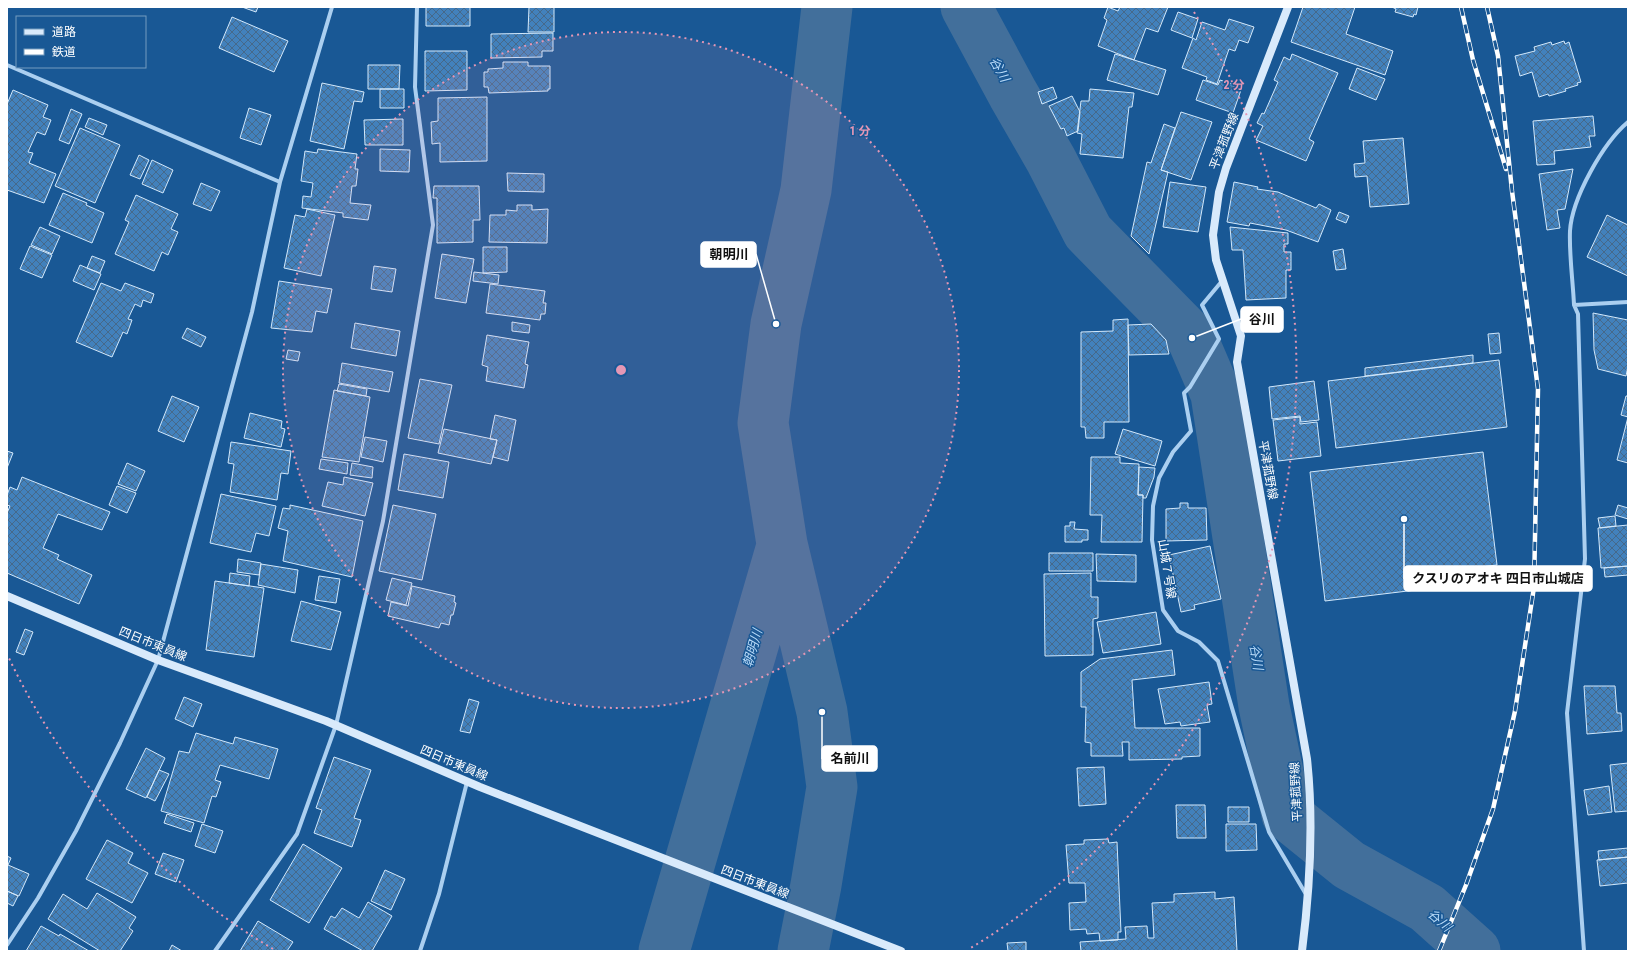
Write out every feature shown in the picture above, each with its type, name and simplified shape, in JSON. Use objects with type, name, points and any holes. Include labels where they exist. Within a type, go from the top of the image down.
[{"type":"main road","name":"平津菰野線","points":[[1288,7],[1226,168],[1219,192],[1213,235],[1216,260],[1241,336],[1237,362],[1307,759],[1311,790],[1308,898],[1302,951]]},
{"type":"main road","name":"四日市東員線","points":[[7,596],[158,660],[336,725],[467,782],[896,950]]},
{"type":"street","points":[[7,945],[38,898],[76,831],[120,743],[158,660],[252,312],[280,182],[332,7]]},
{"type":"street","points":[[215,951],[297,834],[336,725],[383,521],[433,225],[415,87],[417,7]]},
{"type":"street","points":[[7,65],[280,182]]},
{"type":"street","points":[[1584,951],[1567,713],[1585,559],[1578,314],[1574,305],[1570,231],[1575,207],[1587,179],[1611,140],[1628,122]]},
{"type":"street","name":"山城７号線","points":[[1222,281],[1202,305],[1219,339],[1190,387],[1184,392],[1191,431],[1173,452],[1159,478],[1153,506],[1152,540],[1163,610],[1178,631],[1199,642],[1218,661],[1269,832],[1308,898]]},
{"type":"street","points":[[1574,305],[1628,302]]},
{"type":"street","points":[[420,951],[439,894],[467,782]]},
{"type":"building","points":[[242,7],[258,7],[256,12]]},
{"type":"building","points":[[426,7],[470,7],[470,26],[426,26]]},
{"type":"building","points":[[529,7],[554,7],[554,32],[528,32]]},
{"type":"building","points":[[1108,7],[1118,11],[1120,7],[1168,7],[1158,32],[1146,28],[1134,60],[1098,46],[1107,20],[1104,18]]},
{"type":"building","points":[[1303,7],[1355,7],[1346,34],[1393,51],[1385,75],[1291,42]]},
{"type":"building","points":[[1392,7],[1418,7],[1416,15],[1414,14],[1413,17],[1395,12],[1396,9]]},
{"type":"building","points":[[1178,12],[1198,19],[1192,38],[1171,30]]},
{"type":"building","points":[[232,17],[288,41],[274,72],[219,48]]},
{"type":"building","points":[[1229,19],[1254,27],[1248,43],[1239,40],[1235,51],[1229,49],[1217,84],[1206,80],[1207,77],[1182,68],[1193,38],[1196,40],[1202,22],[1225,30]]},
{"type":"building","points":[[553,33],[553,51],[542,51],[542,57],[491,58],[491,34]]},
{"type":"building","points":[[1564,41],[1565,44],[1569,42],[1581,82],[1577,83],[1578,85],[1565,89],[1566,91],[1539,97],[1532,72],[1520,76],[1515,56],[1535,51],[1534,47],[1551,42],[1552,45]]},
{"type":"building","points":[[425,51],[467,51],[467,90],[425,91]]},
{"type":"building","points":[[1115,54],[1166,70],[1158,95],[1107,80]]},
{"type":"building","points":[[1292,54],[1338,73],[1309,139],[1314,142],[1306,161],[1256,140],[1263,126],[1257,123],[1262,113],[1264,114],[1278,82],[1274,80],[1284,57],[1290,60]]},
{"type":"building","points":[[503,62],[528,62],[528,66],[550,66],[550,89],[548,89],[548,91],[489,93],[488,87],[484,87],[484,72],[488,72],[488,69],[503,68]]},
{"type":"building","points":[[368,65],[400,65],[399,89],[368,89]]},
{"type":"building","points":[[1357,68],[1385,79],[1376,100],[1349,89]]},
{"type":"building","points":[[1203,80],[1218,85],[1220,80],[1242,87],[1233,113],[1196,100]]},
{"type":"building","points":[[322,83],[364,92],[362,102],[354,101],[344,149],[310,141]]},
{"type":"building","points":[[1053,87],[1057,98],[1042,104],[1038,92]]},
{"type":"building","points":[[380,89],[404,89],[404,108],[380,108]]},
{"type":"building","points":[[1090,89],[1134,93],[1132,107],[1129,107],[1123,158],[1080,154],[1082,134],[1077,133],[1081,101],[1089,101]]},
{"type":"building","points":[[13,90],[48,105],[43,117],[51,120],[45,135],[37,132],[28,152],[33,153],[29,163],[56,174],[44,203],[7,190],[7,104]]},
{"type":"building","points":[[1072,96],[1080,112],[1078,131],[1067,136],[1064,128],[1061,129],[1049,106]]},
{"type":"building","points":[[487,97],[487,161],[440,162],[440,143],[432,144],[431,122],[438,121],[438,98]]},
{"type":"building","points":[[249,108],[271,115],[261,145],[240,138]]},
{"type":"building","points":[[71,109],[82,114],[69,144],[59,140]]},
{"type":"building","points":[[1181,112],[1212,122],[1191,180],[1161,170]]},
{"type":"building","points":[[1593,116],[1595,136],[1589,136],[1591,147],[1554,151],[1555,164],[1537,165],[1533,121]]},
{"type":"building","points":[[89,118],[107,125],[103,135],[85,127]]},
{"type":"building","points":[[403,119],[403,145],[365,145],[364,120]]},
{"type":"building","points":[[1164,124],[1175,128],[1161,170],[1168,172],[1149,254],[1131,236],[1147,162],[1151,163]]},
{"type":"building","points":[[80,128],[120,145],[95,203],[55,186]]},
{"type":"building","points":[[1403,138],[1409,204],[1370,207],[1367,176],[1355,177],[1354,164],[1365,163],[1363,141]]},
{"type":"building","points":[[318,149],[357,154],[355,169],[358,169],[356,186],[352,186],[350,203],[371,205],[368,220],[343,217],[343,213],[302,208],[303,196],[311,197],[313,183],[301,181],[305,151],[317,153]]},
{"type":"building","points":[[380,149],[410,150],[409,172],[380,171]]},
{"type":"building","points":[[139,155],[149,160],[140,179],[130,175]]},
{"type":"building","points":[[152,160],[173,170],[163,193],[142,184]]},
{"type":"building","points":[[1573,169],[1565,209],[1557,210],[1560,228],[1547,230],[1539,174]]},
{"type":"building","points":[[507,173],[544,174],[544,192],[508,191]]},
{"type":"building","points":[[1170,182],[1206,187],[1198,232],[1163,227]]},
{"type":"building","points":[[1234,182],[1258,187],[1257,189],[1278,192],[1316,208],[1319,204],[1331,210],[1318,242],[1286,230],[1250,223],[1249,226],[1227,222]]},
{"type":"building","points":[[201,183],[220,191],[211,211],[193,204]]},
{"type":"building","points":[[434,186],[479,186],[480,220],[473,220],[473,242],[437,243],[437,198],[433,198]]},
{"type":"building","points":[[63,193],[87,203],[86,205],[104,213],[92,243],[49,225]]},
{"type":"building","points":[[136,195],[178,214],[171,229],[178,232],[168,255],[162,252],[154,271],[115,254],[129,222],[125,220]]},
{"type":"building","points":[[517,205],[532,205],[532,210],[548,209],[547,243],[489,242],[490,215],[506,215],[506,210],[517,211]]},
{"type":"building","points":[[307,209],[335,215],[321,276],[284,268],[295,215],[305,217]]},
{"type":"building","points":[[1339,212],[1349,216],[1346,223],[1336,219]]},
{"type":"building","points":[[1607,215],[1628,225],[1628,276],[1587,257]]},
{"type":"building","points":[[40,227],[60,236],[52,254],[31,245]]},
{"type":"building","points":[[1230,227],[1288,233],[1288,244],[1284,244],[1284,252],[1291,252],[1291,270],[1286,270],[1286,298],[1246,300],[1243,250],[1232,250]]},
{"type":"building","points":[[30,246],[52,255],[42,278],[20,269]]},
{"type":"building","points":[[483,247],[507,247],[507,272],[483,273]]},
{"type":"building","points":[[1343,249],[1346,269],[1336,270],[1333,251]]},
{"type":"building","points":[[442,254],[474,259],[466,303],[435,298]]},
{"type":"building","points":[[92,256],[105,261],[100,273],[87,268]]},
{"type":"building","points":[[80,265],[101,274],[94,290],[73,281]]},
{"type":"building","points":[[374,266],[396,269],[392,292],[371,289]]},
{"type":"building","points":[[474,272],[499,275],[498,284],[473,281]]},
{"type":"building","points":[[279,281],[332,289],[327,313],[316,311],[312,332],[271,328]]},
{"type":"building","points":[[101,283],[121,291],[125,283],[154,294],[151,303],[143,300],[141,307],[135,304],[128,319],[132,320],[127,334],[123,332],[112,357],[76,342]]},
{"type":"building","points":[[490,284],[545,291],[543,303],[546,303],[545,314],[541,314],[540,320],[486,313]]},
{"type":"building","points":[[1593,313],[1628,320],[1628,366],[1626,376],[1598,369],[1594,350]]},
{"type":"building","points":[[1128,319],[1129,422],[1104,422],[1104,438],[1086,438],[1085,427],[1081,427],[1081,332],[1113,331],[1113,320]]},
{"type":"building","points":[[512,322],[530,325],[529,333],[512,331]]},
{"type":"building","points":[[355,323],[400,331],[396,356],[351,348]]},
{"type":"building","points":[[1151,324],[1166,340],[1169,354],[1129,355],[1128,325]]},
{"type":"building","points":[[187,328],[206,337],[201,347],[182,338]]},
{"type":"building","points":[[1499,333],[1501,353],[1490,354],[1488,334]]},
{"type":"building","points":[[487,335],[529,342],[525,364],[528,365],[524,388],[486,381],[488,367],[482,365]]},
{"type":"building","points":[[288,350],[300,352],[298,361],[286,359]]},
{"type":"building","points":[[1473,355],[1473,363],[1365,376],[1365,368]]},
{"type":"building","points":[[1499,360],[1507,427],[1336,448],[1328,381]]},
{"type":"building","points":[[342,363],[393,372],[389,392],[339,383]]},
{"type":"building","points":[[420,379],[452,385],[439,444],[408,438]]},
{"type":"building","points":[[1314,381],[1319,420],[1301,422],[1300,416],[1272,419],[1269,387]]},
{"type":"building","points":[[339,384],[367,389],[366,396],[337,391]]},
{"type":"building","points":[[334,390],[370,397],[359,462],[322,457]]},
{"type":"building","points":[[172,396],[199,407],[184,442],[158,431]]},
{"type":"building","points":[[1626,396],[1628,396],[1628,417],[1621,415]]},
{"type":"building","points":[[250,413],[282,421],[281,428],[285,429],[281,447],[244,438]]},
{"type":"building","points":[[495,415],[516,420],[508,461],[493,457],[497,440],[490,439]]},
{"type":"building","points":[[1300,417],[1300,424],[1317,422],[1321,456],[1278,461],[1273,420]]},
{"type":"building","points":[[1628,417],[1628,463],[1617,460]]},
{"type":"building","points":[[444,429],[497,440],[491,464],[438,453]]},
{"type":"building","points":[[1123,429],[1162,441],[1155,466],[1115,454]]},
{"type":"building","points":[[365,437],[387,441],[383,462],[361,457]]},
{"type":"building","points":[[231,442],[291,451],[288,474],[281,473],[277,500],[230,492],[234,464],[228,463]]},
{"type":"building","points":[[7,451],[13,453],[7,468]]},
{"type":"building","points":[[1483,452],[1497,565],[1481,567],[1482,575],[1448,579],[1449,586],[1325,601],[1310,472]]},
{"type":"building","points":[[404,454],[449,462],[443,498],[398,490]]},
{"type":"building","points":[[1091,457],[1120,457],[1120,463],[1139,464],[1138,495],[1143,495],[1142,542],[1101,542],[1102,515],[1090,515]]},
{"type":"building","points":[[321,459],[348,463],[347,474],[319,469]]},
{"type":"building","points":[[127,463],[145,471],[136,491],[118,484]]},
{"type":"building","points":[[352,463],[373,467],[372,478],[350,475]]},
{"type":"building","points":[[1139,467],[1155,468],[1154,477],[1146,498],[1143,498],[1143,495],[1138,495]]},
{"type":"building","points":[[22,477],[110,512],[102,530],[58,514],[43,548],[59,555],[57,559],[92,575],[79,604],[7,573],[7,513],[10,506],[7,505],[7,495],[10,487],[17,490]]},
{"type":"building","points":[[344,477],[373,483],[365,516],[322,506],[328,482],[343,485]]},
{"type":"building","points":[[117,486],[136,493],[127,513],[109,505]]},
{"type":"building","points":[[221,494],[276,506],[269,536],[256,533],[251,552],[210,543]]},
{"type":"building","points":[[1180,503],[1188,503],[1188,508],[1206,508],[1207,540],[1166,541],[1166,509],[1180,508]]},
{"type":"building","points":[[290,505],[363,521],[352,577],[283,561],[288,531],[278,528],[283,508],[290,509]]},
{"type":"building","points":[[393,505],[436,514],[422,580],[379,571]]},
{"type":"building","points":[[1618,505],[1628,508],[1628,519],[1615,515]]},
{"type":"building","points":[[1615,516],[1616,526],[1600,528],[1598,518]]},
{"type":"building","points":[[1070,522],[1075,522],[1074,529],[1088,530],[1088,540],[1082,540],[1082,542],[1065,542],[1065,526],[1070,526]]},
{"type":"building","points":[[1628,525],[1628,566],[1601,568],[1598,528]]},
{"type":"building","points":[[1210,546],[1221,599],[1194,605],[1195,609],[1181,612],[1169,555]]},
{"type":"building","points":[[1049,553],[1093,553],[1093,571],[1049,571]]},
{"type":"building","points":[[1096,554],[1136,555],[1136,582],[1097,581]]},
{"type":"building","points":[[238,559],[261,563],[259,575],[237,572]]},
{"type":"building","points":[[261,564],[298,570],[295,593],[258,585]]},
{"type":"building","points":[[1628,566],[1628,575],[1605,577],[1604,568]]},
{"type":"building","points":[[230,573],[250,576],[249,586],[229,583]]},
{"type":"building","points":[[1091,573],[1091,597],[1098,597],[1098,618],[1093,619],[1093,655],[1045,656],[1044,574]]},
{"type":"building","points":[[319,576],[340,579],[336,603],[315,600]]},
{"type":"building","points":[[392,578],[412,583],[406,605],[386,600]]},
{"type":"building","points":[[215,581],[264,588],[254,657],[206,650]]},
{"type":"building","points":[[412,586],[455,596],[454,602],[456,603],[449,625],[441,623],[439,628],[388,616],[391,602],[408,606]]},
{"type":"building","points":[[301,601],[341,612],[331,650],[291,641]]},
{"type":"building","points":[[1156,612],[1161,644],[1103,653],[1097,622]]},
{"type":"building","points":[[25,629],[33,632],[24,655],[16,652]]},
{"type":"building","points":[[1172,650],[1175,675],[1132,680],[1135,728],[1200,728],[1200,756],[1182,757],[1182,759],[1129,760],[1129,742],[1122,742],[1123,756],[1091,756],[1091,743],[1085,742],[1086,707],[1081,707],[1081,672],[1100,659]]},
{"type":"building","points":[[1209,682],[1212,704],[1207,705],[1210,722],[1181,726],[1180,722],[1165,724],[1158,689]]},
{"type":"building","points":[[1584,686],[1615,686],[1617,713],[1621,713],[1622,731],[1587,734]]},
{"type":"building","points":[[184,697],[202,704],[193,727],[175,719]]},
{"type":"building","points":[[469,699],[479,702],[470,733],[460,731]]},
{"type":"building","points":[[196,733],[233,744],[235,737],[278,749],[269,779],[220,765],[215,780],[221,782],[216,797],[212,796],[204,823],[161,811],[179,751],[189,753]]},
{"type":"building","points":[[146,748],[165,758],[146,798],[126,789]]},
{"type":"building","points":[[334,757],[371,770],[354,818],[361,820],[352,847],[314,833],[322,810],[316,808]]},
{"type":"building","points":[[1628,763],[1628,811],[1615,812],[1610,765]]},
{"type":"building","points":[[1104,767],[1106,804],[1079,806],[1077,768]]},
{"type":"building","points":[[159,770],[169,774],[155,801],[147,797]]},
{"type":"building","points":[[1609,786],[1612,812],[1588,815],[1584,790]]},
{"type":"building","points":[[1176,805],[1205,805],[1206,838],[1177,838]]},
{"type":"building","points":[[1228,807],[1249,807],[1249,822],[1228,822]]},
{"type":"building","points":[[167,814],[194,823],[191,832],[164,823]]},
{"type":"building","points":[[202,824],[223,831],[215,853],[195,846]]},
{"type":"building","points":[[1226,824],[1256,824],[1257,850],[1226,851]]},
{"type":"building","points":[[1108,839],[1109,843],[1117,842],[1121,932],[1118,932],[1118,940],[1100,941],[1099,933],[1087,934],[1086,929],[1070,930],[1069,903],[1086,902],[1085,883],[1069,883],[1066,845],[1084,844],[1084,840]]},
{"type":"building","points":[[107,840],[133,853],[128,863],[148,873],[132,903],[86,879]]},
{"type":"building","points":[[303,844],[342,868],[309,923],[270,900]]},
{"type":"building","points":[[1628,848],[1628,857],[1599,860],[1598,851]]},
{"type":"building","points":[[163,853],[184,860],[176,882],[155,874]]},
{"type":"building","points":[[7,856],[11,858],[8,865],[29,874],[19,896],[7,891]]},
{"type":"building","points":[[1628,857],[1628,883],[1600,886],[1597,860]]},
{"type":"building","points":[[385,870],[405,879],[391,910],[371,901]]},
{"type":"building","points":[[7,891],[18,896],[13,906],[7,903]]},
{"type":"building","points":[[1215,892],[1215,899],[1234,897],[1237,951],[1081,951],[1080,942],[1126,939],[1125,927],[1147,926],[1148,938],[1154,938],[1152,903],[1174,902],[1174,894]]},
{"type":"building","points":[[97,893],[136,917],[129,928],[133,931],[120,951],[100,951],[48,919],[63,894],[87,909]]},
{"type":"building","points":[[368,902],[392,916],[372,951],[363,951],[324,929],[331,916],[335,918],[342,908],[359,918]]},
{"type":"building","points":[[258,921],[293,942],[287,951],[240,951]]},
{"type":"building","points":[[41,926],[59,936],[60,934],[89,951],[26,951]]},
{"type":"building","points":[[1026,942],[1026,951],[1008,951],[1007,943]]},
{"type":"building","points":[[172,945],[182,951],[169,951]]},
{"type":"waterway","name":"朝明川","points":[[803,951],[816,885],[832,787],[822,712],[782,544],[763,423],[776,324],[806,190],[827,7]]},
{"type":"waterway","name":"谷川","points":[[966,7],[1051,160],[1088,232],[1192,338],[1216,394],[1264,706],[1287,815],[1349,865],[1427,908],[1475,951]]},
{"type":"waterway","name":"朝明川","points":[[664,951],[782,546]]},
{"type":"railway","points":[[1461,7],[1473,60],[1506,169]]},
{"type":"railway","points":[[1439,951],[1466,885],[1493,809],[1515,711],[1534,587],[1538,389],[1512,191],[1498,56],[1487,7]]},
{"type":"place","name":"朝明川","points":[[776,324]]},
{"type":"place","name":"谷川","points":[[1192,338]]},
{"type":"place","name":"クスリのアオキ 四日市山城店","points":[[1404,519]]},
{"type":"place","name":"名前川","points":[[822,712]]}]
